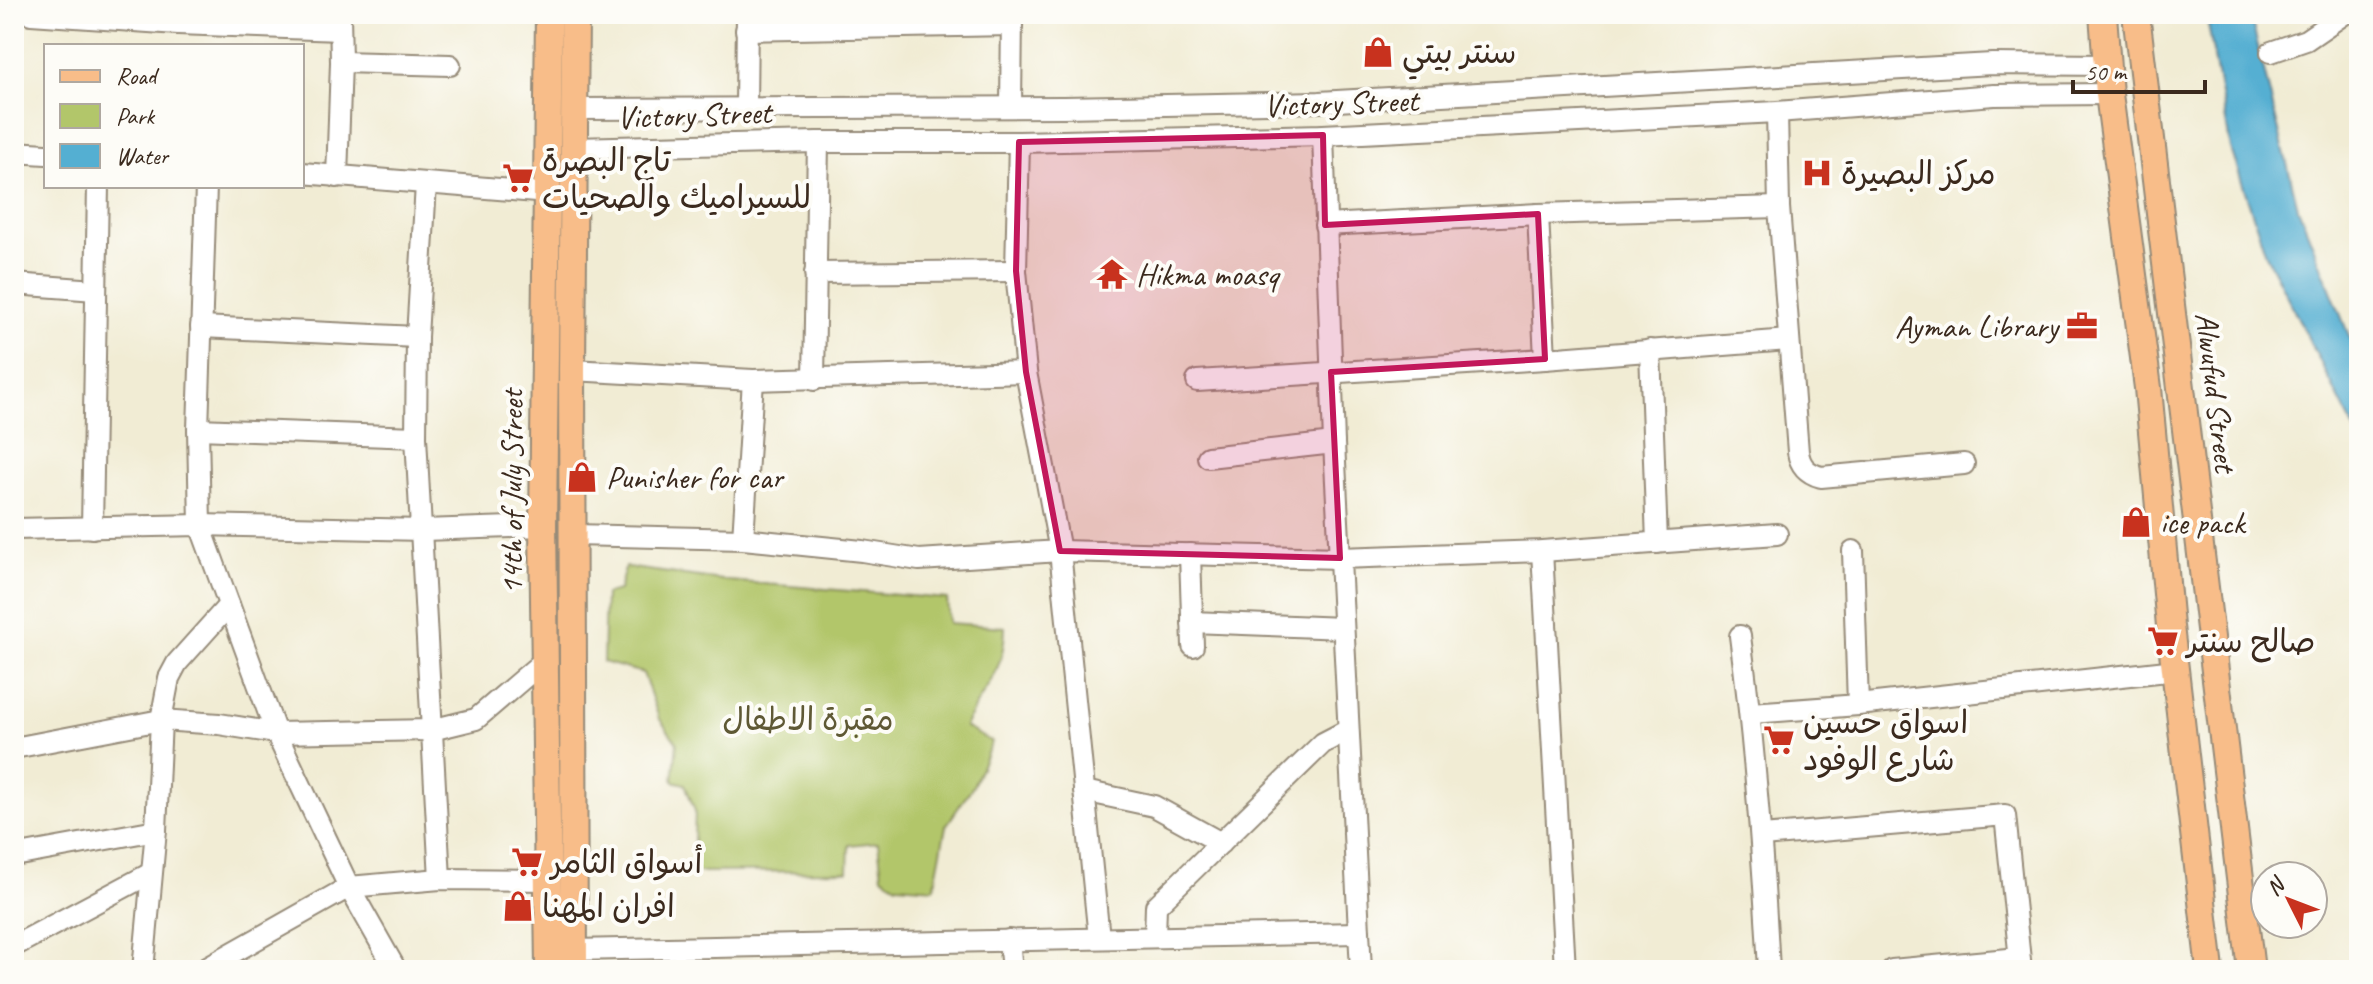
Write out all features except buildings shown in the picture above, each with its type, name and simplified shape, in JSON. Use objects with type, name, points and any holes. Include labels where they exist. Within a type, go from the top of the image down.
[{"type":"main road","name":"14th of July Street","points":[[549,14],[543,526],[549,970]]},
{"type":"main road","name":"14th of July Street","points":[[574,960],[572,370],[575,14]]},
{"type":"main road","name":"Alwufud Street","points":[[2103,14],[2109,94],[2148,388],[2210,970]]},
{"type":"main road","name":"Alwufud Street","points":[[2136,14],[2251,970]]},
{"type":"street","points":[[31,14],[340,22],[337,177]]},
{"type":"street","points":[[2271,52],[2306,40],[2344,14]]},
{"type":"street","points":[[746,108],[746,22],[1012,20],[1011,107]]},
{"type":"street","points":[[341,62],[450,65]]},
{"type":"street","points":[[1992,64],[1994,95]]},
{"type":"street","name":"Victory Street","points":[[575,109],[1319,102],[1992,64],[2108,65]]},
{"type":"street","name":"Victory Street","points":[[574,148],[1323,135],[1777,112],[1994,95],[2109,94]]},
{"type":"street","points":[[675,110],[676,145]]},
{"type":"street","points":[[1777,112],[1779,207],[1799,459],[1807,471],[1821,477],[1964,464]]},
{"type":"street","points":[[1323,135],[1334,443],[1361,970]]},
{"type":"street","points":[[814,380],[818,142]]},
{"type":"street","points":[[1019,142],[1016,271],[1026,372],[1060,551],[1099,938]]},
{"type":"street","points":[[14,152],[44,154]]},
{"type":"street","points":[[304,173],[548,193]]},
{"type":"street","points":[[426,184],[417,337],[416,437],[440,879]]},
{"type":"street","points":[[92,528],[98,188]]},
{"type":"street","points":[[206,188],[198,429],[200,525],[276,733],[349,887],[396,970]]},
{"type":"street","points":[[1325,225],[1538,214],[1779,207]]},
{"type":"street","points":[[1538,214],[1545,359]]},
{"type":"street","points":[[815,273],[1016,271]]},
{"type":"street","points":[[14,284],[96,290]]},
{"type":"street","points":[[201,327],[417,337]]},
{"type":"street","points":[[1197,381],[1789,340]]},
{"type":"street","points":[[1650,350],[1657,543]]},
{"type":"street","points":[[572,370],[753,380],[1026,372]]},
{"type":"street","points":[[743,539],[753,380]]},
{"type":"street","points":[[198,429],[416,437]]},
{"type":"street","points":[[1208,457],[1334,443]]},
{"type":"street","points":[[14,529],[200,525],[423,530],[543,526]]},
{"type":"street","points":[[574,535],[743,539],[919,560],[1060,551],[1340,558],[1542,551],[1777,534]]},
{"type":"street","points":[[1542,551],[1565,970]]},
{"type":"street","points":[[1853,551],[1858,705]]},
{"type":"street","points":[[1190,554],[1193,646]]},
{"type":"street","points":[[143,970],[156,830],[161,720],[169,678],[177,663],[229,605]]},
{"type":"street","points":[[1192,622],[1343,628]]},
{"type":"street","points":[[1740,636],[1751,713],[1762,836],[1769,970]]},
{"type":"street","points":[[14,748],[161,720],[219,724],[276,733],[431,730],[476,719],[546,659]]},
{"type":"street","points":[[1751,713],[1858,705],[2176,670]]},
{"type":"street","points":[[1155,937],[1156,906],[1323,743],[1348,730]]},
{"type":"street","points":[[1084,791],[1154,806],[1221,843]]},
{"type":"street","points":[[1762,836],[2005,815],[2020,964],[1892,970]]},
{"type":"street","points":[[14,856],[156,830]]},
{"type":"street","points":[[14,946],[151,873]]},
{"type":"street","points":[[202,970],[349,887],[440,879],[550,880]]},
{"type":"street","points":[[574,960],[1009,940],[1358,933]]},
{"type":"street","points":[[1009,940],[1012,970]]},
{"type":"highlighted area","points":[[1323,135],[1325,225],[1538,214],[1545,359],[1331,372],[1340,558],[1060,551],[1026,372],[1016,271],[1019,142]]},
{"type":"green space","name":"مقبرة الاطفال","points":[[625,567],[729,581],[947,599],[949,623],[1005,627],[1001,658],[965,727],[992,742],[973,786],[946,826],[934,888],[897,885],[882,876],[878,842],[849,845],[848,871],[693,872],[695,811],[685,784],[673,781],[677,743],[659,718],[643,673],[603,662],[605,594],[619,591]]},
{"type":"water","points":[[2206,14],[2250,14],[2298,208],[2359,361],[2359,438],[2267,257],[2231,149]]},
{"type":"place","name":"سنتر بيتي","points":[[1378,52]]},
{"type":"place","name":"مركز البصيرة","points":[[1817,173]]},
{"type":"place","name":"تاج البصرة للسيراميك والصحيات","points":[[518,178]]},
{"type":"place","name":"Hikma moasq","points":[[1112,274]]},
{"type":"place","name":"Ayman Library","points":[[2082,326]]},
{"type":"place","name":"Punisher for car","points":[[582,477]]},
{"type":"place","name":"ice pack","points":[[2136,522]]},
{"type":"place","name":"صالح سنتر","points":[[2163,641]]},
{"type":"place","name":"اسواق حسين شارع الوفود","points":[[1779,740]]},
{"type":"place","name":"أسواق الثامر","points":[[527,862]]},
{"type":"place","name":"افران المهنا","points":[[518,906]]}]
